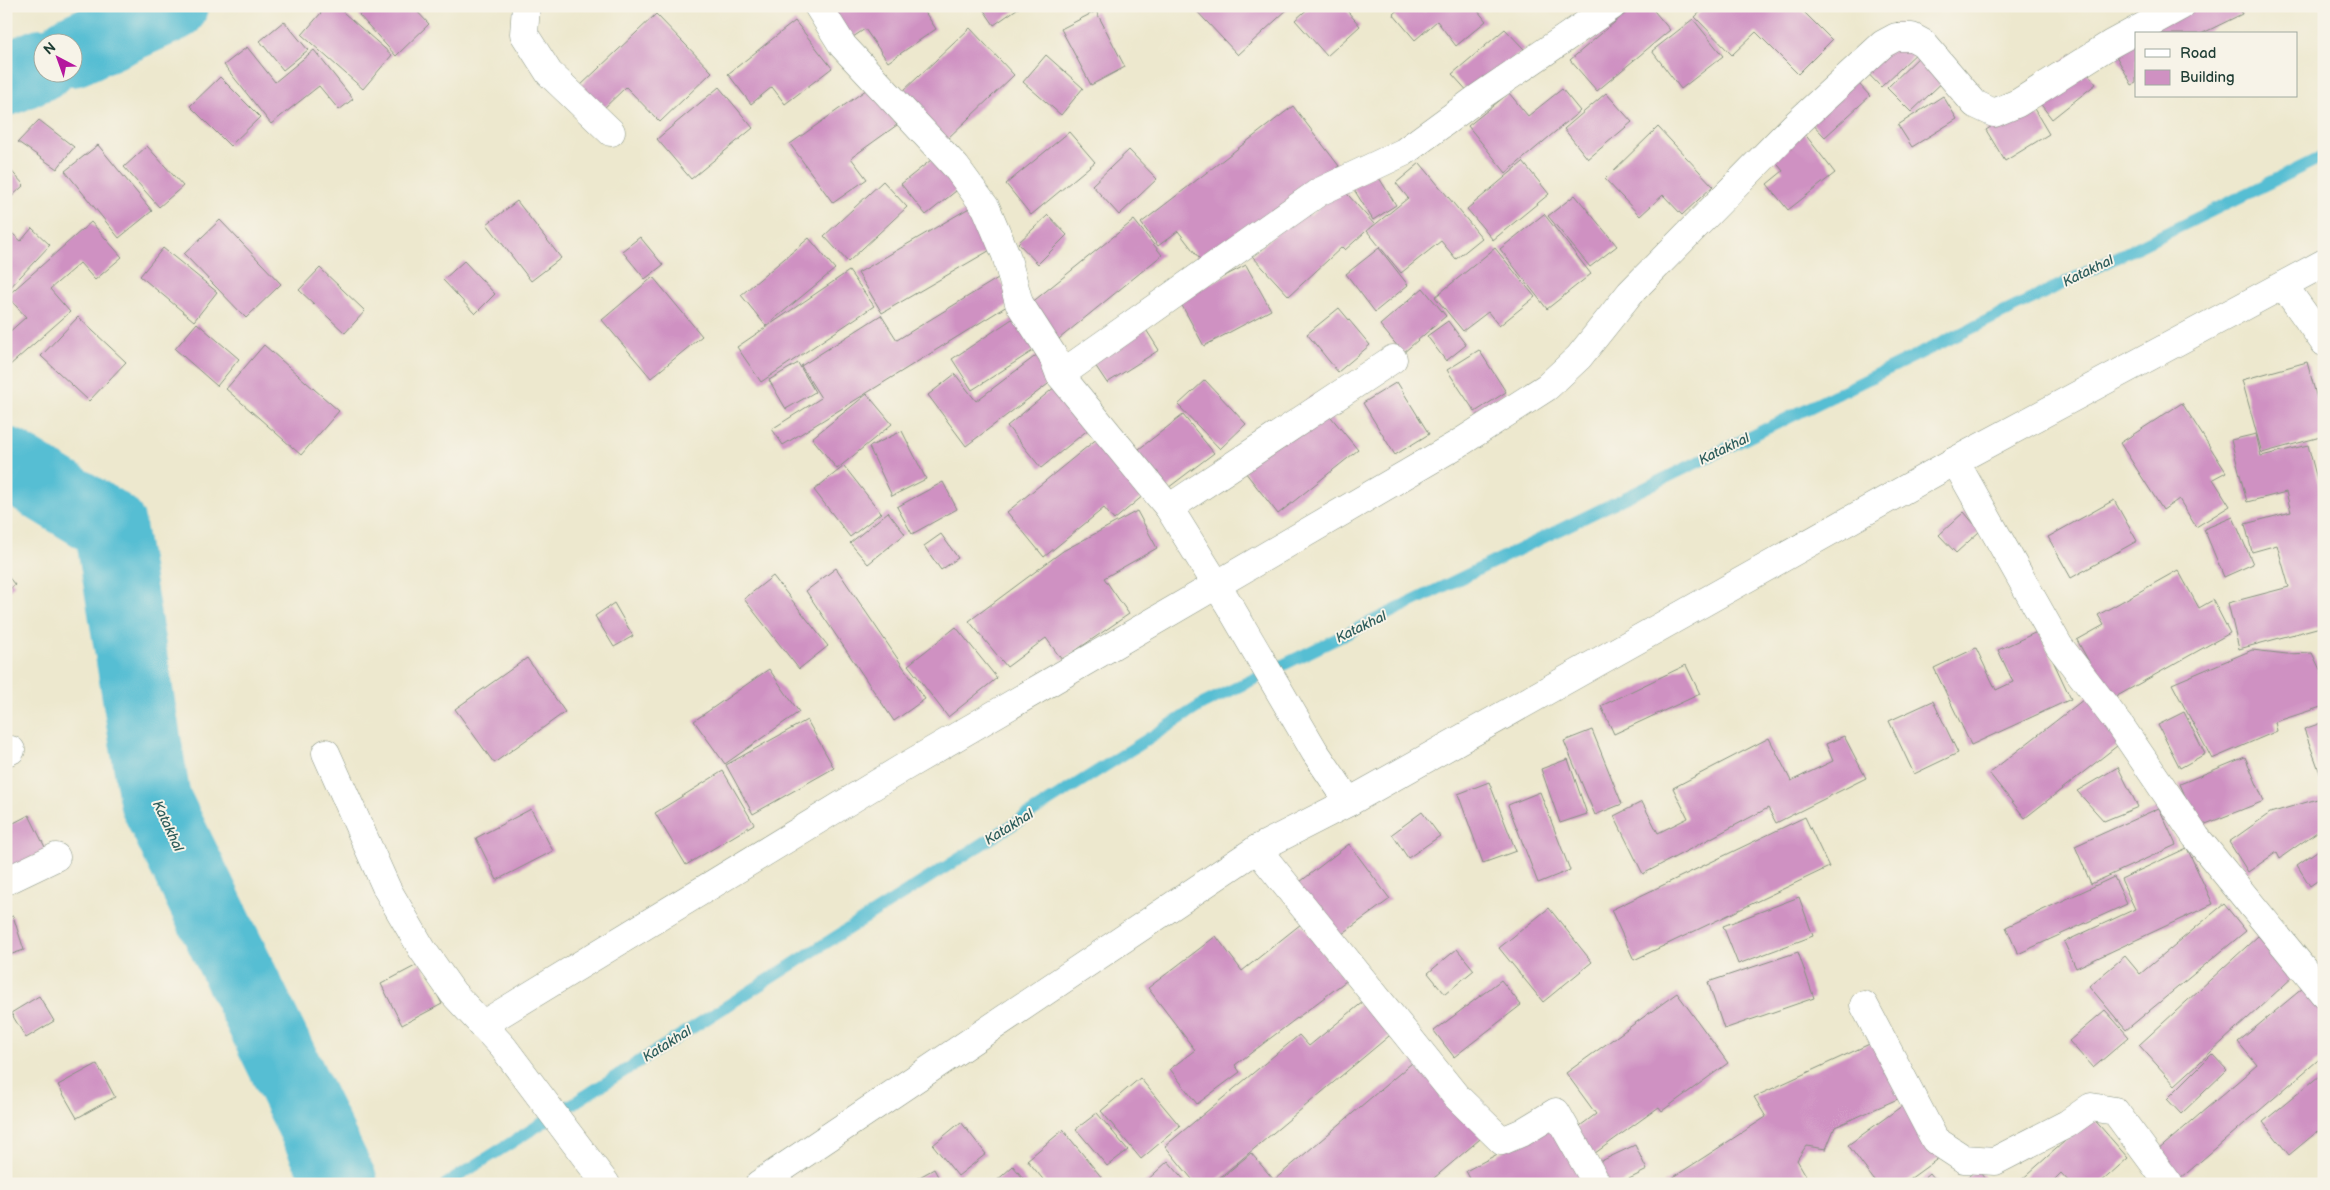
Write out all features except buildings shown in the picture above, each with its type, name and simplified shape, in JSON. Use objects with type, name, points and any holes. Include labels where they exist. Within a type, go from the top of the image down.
[{"type":"street","points":[[526,6],[524,34],[549,73],[611,132]]},
{"type":"street","points":[[818,6],[843,46],[956,166],[986,208],[1006,255],[1019,303],[1052,354],[1060,375],[1169,508],[1222,594],[1314,752],[1349,802]]},
{"type":"street","points":[[1060,375],[1319,192],[1404,152],[1479,97],[1612,6]]},
{"type":"street","points":[[482,1025],[901,768],[1222,594],[1547,387],[1580,357],[1630,293],[1794,126],[1884,44],[1896,37],[1912,37],[1924,44],[1974,104],[1994,113],[2018,103],[2111,44],[2181,6]]},
{"type":"street","points":[[759,1184],[1257,849],[1349,802],[1955,461],[2324,263]]},
{"type":"street","points":[[2284,286],[2324,342]]},
{"type":"street","points":[[1169,508],[1393,359]]},
{"type":"street","points":[[1955,461],[2059,646],[2119,724],[2196,837],[2324,994]]},
{"type":"street","points":[[326,752],[387,889],[422,949],[448,986],[503,1047],[606,1184]]},
{"type":"street","points":[[1257,849],[1456,1096],[1470,1110],[1502,1141],[1523,1132],[1556,1112],[1597,1184]]},
{"type":"street","points":[[6,881],[56,857]]},
{"type":"street","points":[[1864,1005],[1936,1140],[1964,1159],[1995,1160],[2067,1124],[2091,1107],[2115,1111],[2169,1184]]},
{"type":"waterway","name":"Katakhal","points":[[82,46],[172,6]]},
{"type":"waterway","name":"Katakhal","points":[[6,80],[32,68]]},
{"type":"waterway","name":"Katakhal","points":[[446,1184],[1203,704],[2324,156]]},
{"type":"waterway","name":"Katakhal","points":[[6,463],[110,526],[155,800],[342,1184]]}]
